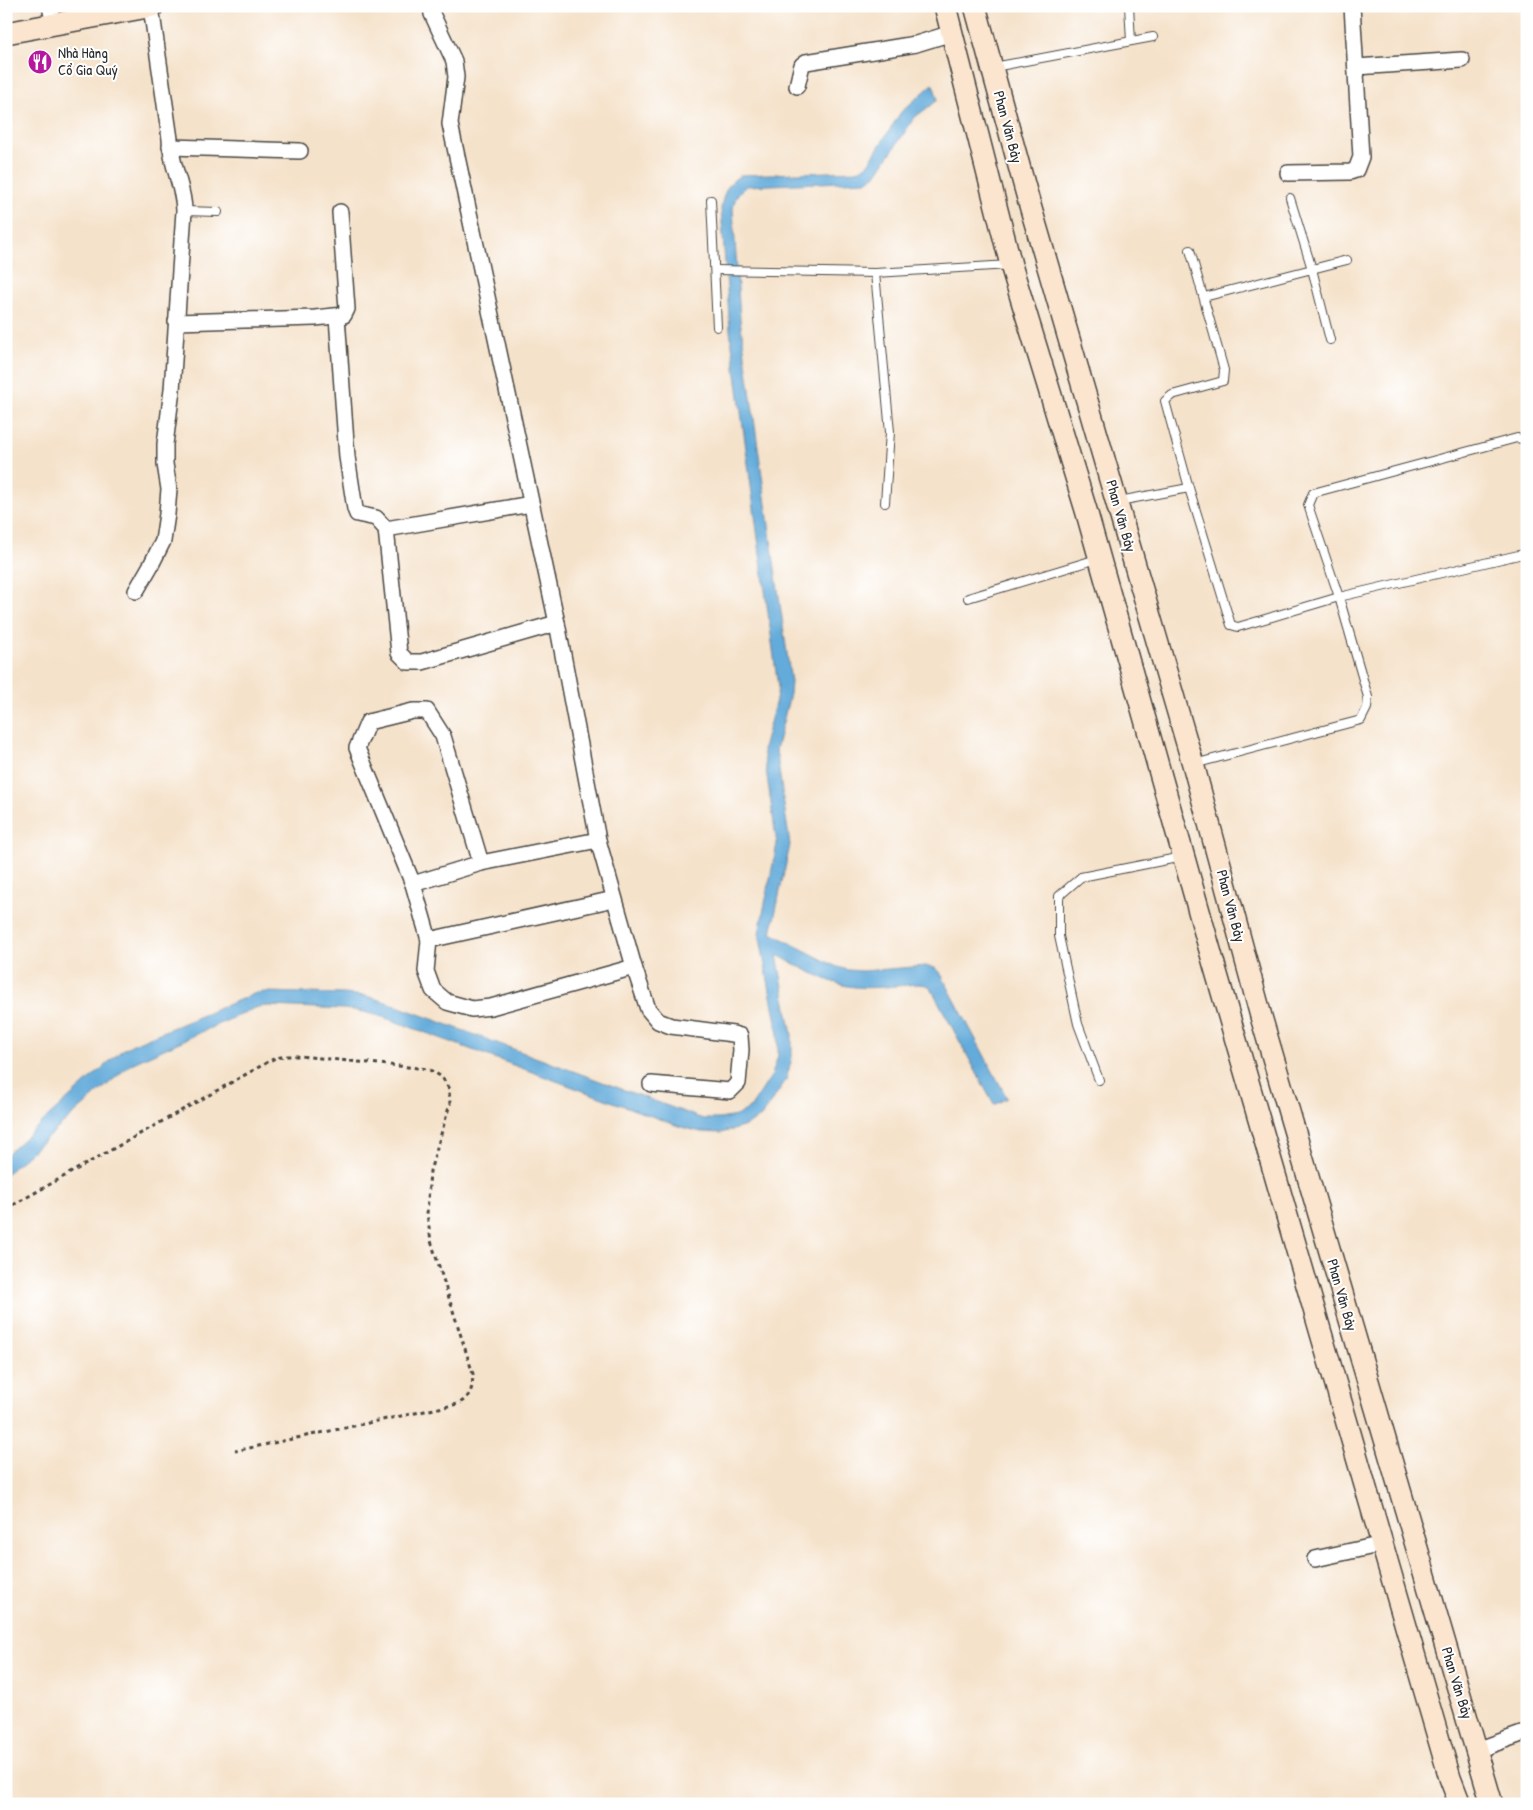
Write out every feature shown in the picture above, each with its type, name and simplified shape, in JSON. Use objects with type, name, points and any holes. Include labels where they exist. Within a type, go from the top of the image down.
[{"type":"main road","points":[[6,33],[52,16],[152,6]]},
{"type":"main road","name":"Phan Văn Bảy","points":[[945,6],[1011,265],[1086,510],[1450,1778],[1460,1804]]},
{"type":"main road","name":"Phan Văn Bảy","points":[[975,6],[1026,195],[1194,764],[1262,1020],[1492,1804]]},
{"type":"main road","points":[[1086,510],[1116,502]]},
{"type":"street","points":[[136,590],[163,541],[168,514],[170,489],[165,464],[165,444],[172,390],[184,211],[182,193],[175,172],[170,146],[152,6]]},
{"type":"street","points":[[431,6],[432,14],[454,61],[456,77],[450,124],[557,623],[598,840],[634,967],[648,1009],[658,1021],[671,1026],[740,1036],[741,1050],[738,1083],[730,1091],[651,1084]]},
{"type":"street","points":[[1288,173],[1350,172],[1356,170],[1361,157],[1352,7],[1359,6]]},
{"type":"street","points":[[798,86],[802,65],[806,62],[916,44],[952,33]]},
{"type":"street","points":[[1356,67],[1462,60]]},
{"type":"street","points":[[170,146],[300,151]]},
{"type":"street","points":[[176,322],[336,317],[344,315],[348,309],[340,212]]},
{"type":"street","points":[[336,317],[347,458],[354,508],[357,514],[376,518],[386,529],[399,653],[408,662],[422,662],[557,623]]},
{"type":"street","points":[[386,529],[531,504]]},
{"type":"street","points":[[481,863],[443,736],[427,711],[412,711],[368,722],[357,748],[413,884],[429,940],[426,971],[433,990],[447,1002],[472,1009],[492,1006],[634,967]]},
{"type":"street","points":[[413,884],[481,863],[598,840]]},
{"type":"street","points":[[429,940],[614,899]]},
{"type":"street","points":[[1315,1559],[1383,1544]]},
{"type":"street","points":[[1477,1750],[1527,1732]]},
{"type":"lane","points":[[1129,6],[1131,41]]},
{"type":"lane","points":[[992,67],[1153,37]]},
{"type":"lane","points":[[1290,198],[1312,269],[1330,340]]},
{"type":"lane","points":[[711,200],[718,327]]},
{"type":"lane","points":[[184,211],[218,212]]},
{"type":"lane","points":[[1190,250],[1222,359],[1223,381],[1172,395],[1165,401],[1189,488],[1231,625],[1238,627],[1338,597],[1527,553]]},
{"type":"lane","points":[[1204,297],[1348,260]]},
{"type":"lane","points":[[715,270],[874,273],[1011,265]]},
{"type":"lane","points":[[874,273],[890,432],[885,504]]},
{"type":"lane","points":[[1194,764],[1361,720],[1368,708],[1368,697],[1308,505],[1313,493],[1518,438],[1527,440]]},
{"type":"lane","points":[[1116,502],[1189,488]]},
{"type":"lane","points":[[968,598],[1099,558]]},
{"type":"lane","points":[[1099,1080],[1078,1024],[1059,936],[1059,896],[1081,877],[1184,856]]},
{"type":"path","points":[[6,1209],[275,1058],[300,1056],[428,1069],[442,1077],[449,1089],[450,1104],[430,1171],[427,1214],[431,1242],[473,1374],[472,1388],[467,1399],[458,1404],[235,1451]]},
{"type":"water","points":[[933,84],[938,100],[915,117],[876,175],[866,181],[747,186],[737,196],[733,209],[740,319],[791,682],[790,694],[776,750],[790,845],[771,933],[835,966],[848,970],[863,971],[926,966],[935,968],[941,974],[1007,1098],[994,1105],[932,990],[927,985],[864,988],[843,985],[819,976],[777,955],[792,1035],[792,1058],[786,1080],[761,1117],[743,1127],[721,1133],[701,1132],[681,1127],[383,1017],[364,1012],[344,1009],[268,1006],[248,1011],[131,1064],[6,1174],[6,1155],[121,1051],[133,1044],[256,993],[266,992],[366,996],[703,1119],[720,1119],[736,1116],[751,1107],[772,1075],[778,1055],[778,1033],[759,933],[777,844],[763,749],[778,687],[730,330],[721,209],[729,185],[741,175],[857,171],[868,164],[901,112]]},
{"type":"place","name":"Nhà Hàng Cổ Gia Quý","points":[[40,62]]}]
